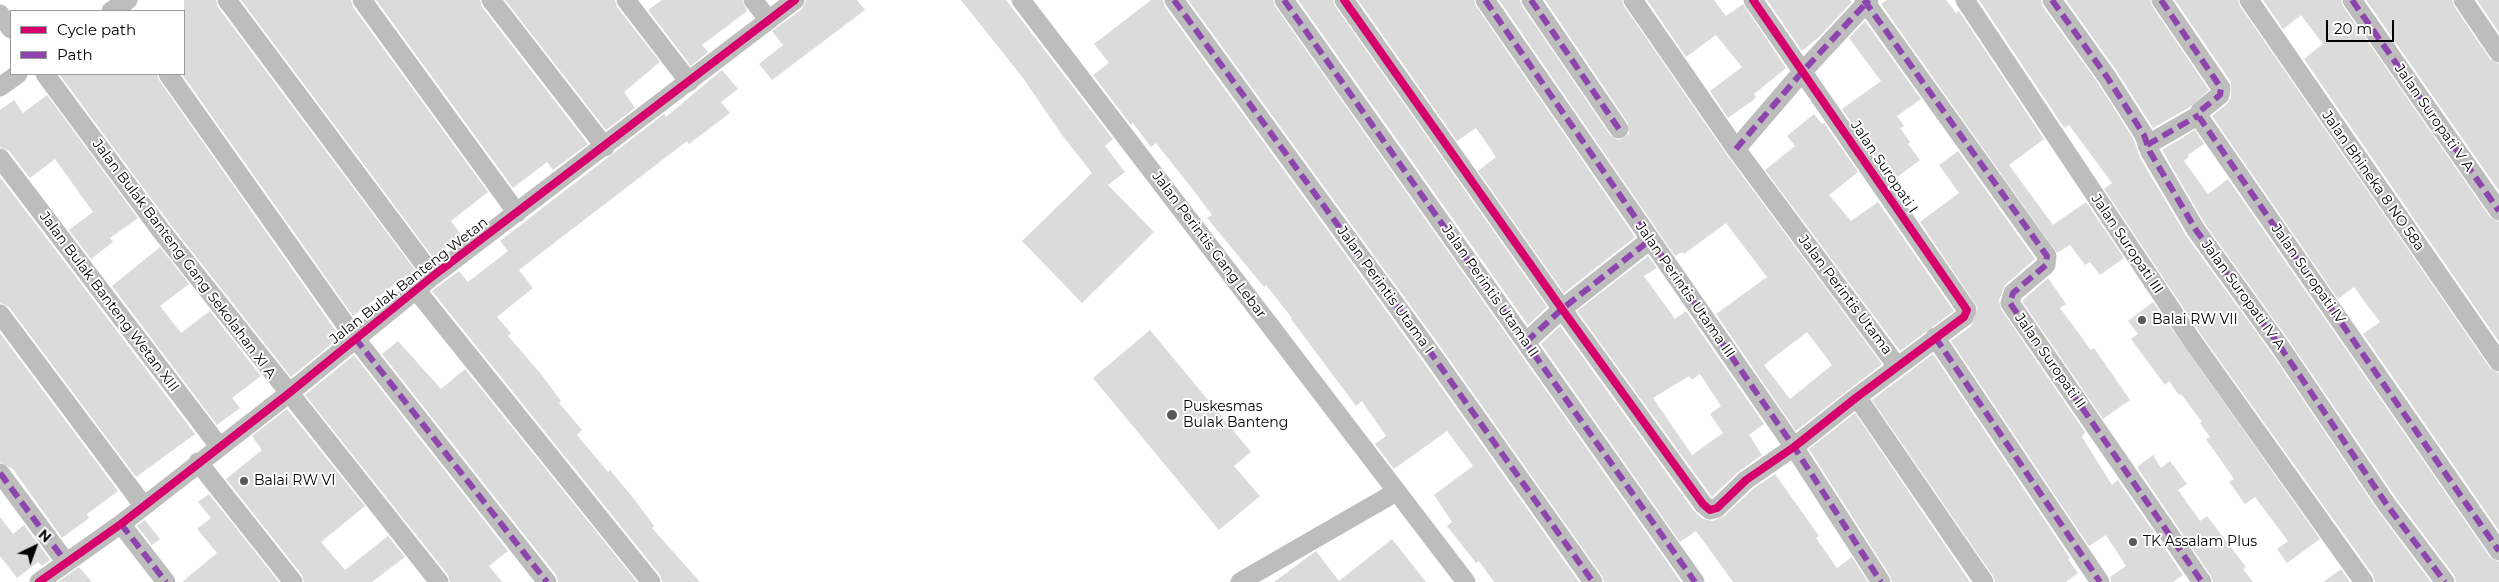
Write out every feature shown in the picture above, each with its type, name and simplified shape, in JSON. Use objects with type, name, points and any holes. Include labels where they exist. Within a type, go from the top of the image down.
[{"type":"street","points":[[227,0],[433,276]]},
{"type":"street","points":[[362,0],[517,213]]},
{"type":"street","points":[[491,0],[605,147]]},
{"type":"street","points":[[626,0],[689,82]]},
{"type":"street","points":[[753,0],[769,20]]},
{"type":"street","name":"Jalan Bulak Banteng Wetan","points":[[38,582],[121,524],[198,462],[288,394],[355,338],[417,291],[433,276],[796,0]]},
{"type":"street","name":"Jalan Perintis Gang Lebar","points":[[1021,0],[1466,582]]},
{"type":"street","name":"Jalan Perintis Utama I","points":[[1174,0],[1428,349],[1593,582]]},
{"type":"street","name":"Jalan Perintis Utama II","points":[[1284,0],[1695,582]]},
{"type":"street","points":[[1344,0],[1562,309]]},
{"type":"street","name":"Jalan Perintis Utama III","points":[[1484,0],[1794,447],[1881,582]]},
{"type":"street","points":[[1531,0],[1619,129]]},
{"type":"street","name":"Jalan Perintis Utama","points":[[1562,309],[1710,510],[1717,508],[1746,480],[1794,447],[1897,366],[1736,149],[1633,0]]},
{"type":"street","name":"Jalan Suropati I","points":[[1754,0],[1967,310],[1964,317],[1935,337]]},
{"type":"street","name":"Jalan Suropati III","points":[[1965,0],[2192,342],[2364,582]]},
{"type":"street","name":"Jalan Suropati IV A","points":[[2052,0],[2107,77],[2144,135],[2196,230],[2279,345],[2387,505],[2445,582]]},
{"type":"street","points":[[2148,145],[2199,115],[2200,110],[2220,95],[2221,88],[2161,0]]},
{"type":"street","name":"Jalan Bhineka 8 NO 58a","points":[[2249,0],[2499,362]]},
{"type":"street","name":"Jalan Suropati V A","points":[[2352,0],[2499,210]]},
{"type":"street","points":[[2463,0],[2499,53]]},
{"type":"street","points":[[1736,149],[1866,1]]},
{"type":"street","name":"Jalan Suropati II","points":[[1866,1],[2047,256],[2046,265],[2013,293],[2010,303],[2202,582]]},
{"type":"street","points":[[0,14],[10,28]]},
{"type":"street","points":[[0,88],[17,75]]},
{"type":"street","name":"Jalan Bulak Banteng Gang Sekolahan XI A","points":[[46,75],[162,232],[288,394],[439,582]]},
{"type":"street","points":[[169,75],[355,338],[547,582]]},
{"type":"street","name":"Jalan Suropati IV","points":[[2199,115],[2499,551]]},
{"type":"street","name":"Jalan Bulak Banteng Wetan XIII","points":[[0,158],[219,446]]},
{"type":"street","points":[[1526,342],[1562,309],[1650,240]]},
{"type":"street","points":[[417,291],[650,582]]},
{"type":"street","points":[[0,314],[143,505]]},
{"type":"street","points":[[1897,366],[1935,337],[2100,582]]},
{"type":"street","points":[[1857,397],[1984,582]]},
{"type":"street","points":[[198,462],[294,582]]},
{"type":"street","points":[[0,473],[66,561]]},
{"type":"street","points":[[1240,582],[1396,492]]},
{"type":"street","points":[[121,524],[166,582]]},
{"type":"building","points":[[184,0],[216,0],[218,7],[418,274],[411,279],[407,275],[353,316],[183,75],[185,75]]},
{"type":"building","points":[[241,0],[351,0],[353,7],[488,192],[451,221],[462,236],[446,248],[444,253],[435,260]]},
{"type":"building","points":[[376,0],[480,0],[482,7],[588,144],[553,170],[547,162],[513,188]]},
{"type":"building","points":[[505,0],[615,0],[617,7],[660,62],[624,92],[635,108],[606,130]]},
{"type":"building","points":[[662,0],[742,0],[747,11],[702,45],[708,52],[691,66],[648,10]]},
{"type":"building","points":[[806,0],[857,0],[865,10],[772,80],[759,64],[783,45],[772,31],[802,9]]},
{"type":"building","points":[[961,0],[1006,0],[1113,139],[1105,146],[1125,172],[1108,185],[1154,232],[1082,303],[1022,241],[1092,173],[1062,135],[1023,78]]},
{"type":"building","points":[[1151,0],[1163,0],[1165,7],[1419,356],[1579,582],[1494,582],[1479,561],[1476,563],[1447,526],[1452,522],[1434,495],[1473,466],[1447,431],[1394,469],[1375,444],[1386,436],[1362,401],[1356,406],[1266,285],[1264,287],[1207,218],[1212,215],[1156,143],[1151,147],[1133,123],[1131,125],[1093,75],[1109,63],[1094,44]]},
{"type":"building","points":[[1188,0],[1273,0],[1275,6],[1681,582],[1604,582],[1602,576],[1437,342]]},
{"type":"building","points":[[1298,0],[1333,0],[1335,6],[1547,307],[1528,325]]},
{"type":"building","points":[[1358,0],[1474,0],[1476,6],[1635,237],[1564,293],[1478,171],[1496,157],[1476,128],[1457,141]]},
{"type":"building","points":[[1499,0],[1520,0],[1522,6],[1610,135],[1619,140],[1629,134],[1628,123],[1545,0],[1622,0],[1624,6],[1727,155],[1882,364],[1796,431],[1716,314],[1767,277],[1726,223],[1684,254],[1682,252],[1675,256]],"holes":[[[1807,332],[1832,365],[1790,399],[1764,365]]]},
{"type":"building","points":[[1647,0],[1714,0],[1726,16],[1743,4],[1786,68],[1754,94],[1756,98],[1728,118],[1710,91],[1742,67],[1716,35],[1686,57]]},
{"type":"building","points":[[1767,0],[1850,0],[1852,2],[1819,37],[1802,51]]},
{"type":"building","points":[[1887,0],[1946,0],[1956,13],[1959,11],[2044,139],[2009,165],[2053,225],[2086,202],[2124,258],[2100,275],[2090,262],[2085,265],[2070,245],[2057,253],[1881,4]]},
{"type":"building","points":[[1979,0],[2041,0],[2043,7],[2098,83],[2134,140],[2140,158],[2187,237],[2270,351],[2378,511],[2431,582],[2375,582],[2373,575],[2202,336],[2104,189],[2112,183],[2069,125],[2064,128]]},
{"type":"building","points":[[2066,0],[2150,0],[2152,6],[2209,90],[2190,107],[2153,128],[2116,70]]},
{"type":"building","points":[[2175,0],[2238,0],[2240,6],[2490,368],[2499,373],[2499,531],[2363,334],[2380,322],[2354,287],[2338,299],[2212,116],[2227,104],[2231,97],[2231,82]]},
{"type":"building","points":[[2263,0],[2341,0],[2343,6],[2490,217],[2499,222],[2499,342],[2304,59],[2323,44],[2301,15],[2283,29]]},
{"type":"building","points":[[2366,0],[2452,0],[2454,6],[2490,59],[2499,64],[2499,191]]},
{"type":"building","points":[[2477,0],[2499,0],[2499,33]]},
{"type":"building","points":[[1865,21],[1921,99],[1897,116],[1904,126],[1900,128],[1910,142],[1908,144],[1920,160],[1892,181],[1842,109],[1881,81],[1849,38]]},
{"type":"building","points":[[722,70],[738,89],[721,102],[730,113],[689,144],[687,141],[519,270],[533,288],[497,317],[511,333],[508,336],[541,374],[561,401],[559,403],[582,430],[577,435],[608,472],[610,470],[654,526],[652,528],[700,582],[662,582],[660,575],[432,291],[459,271],[468,282],[508,251],[500,241],[664,114],[666,117]]},
{"type":"building","points":[[60,75],[157,75],[340,337],[291,377],[171,225]]},
{"type":"building","points":[[47,95],[138,218],[110,238],[113,242],[91,259],[69,230],[93,212],[55,159],[30,178],[9,151],[0,147],[0,110],[14,100],[23,113]]},
{"type":"building","points":[[1814,114],[1822,124],[1824,123],[1858,172],[1829,195],[1851,221],[1878,202],[1954,311],[1900,351],[1765,170],[1795,146],[1787,136]]},
{"type":"building","points":[[2195,130],[2204,144],[2188,155],[2189,157],[2184,161],[2208,194],[2228,179],[2490,557],[2499,562],[2499,582],[2456,582],[2454,575],[2396,498],[2288,339],[2205,224],[2162,150]]},
{"type":"building","points":[[1958,151],[2035,259],[2005,285],[1999,300],[2001,309],[2085,432],[2082,437],[2112,485],[2118,480],[2183,575],[2173,582],[2111,582],[2110,577],[2126,566],[2106,535],[2089,546],[1951,341],[1971,326],[1978,308],[1920,222],[1959,193],[1939,165]]},
{"type":"building","points":[[0,177],[195,434],[136,477],[9,307],[0,303]]},
{"type":"building","points":[[160,247],[189,284],[160,306],[181,333],[210,311],[261,376],[232,398],[240,408],[217,425],[112,286]]},
{"type":"building","points":[[1648,256],[1657,268],[1644,276],[1675,319],[1686,311],[1764,424],[1749,435],[1762,455],[1738,472],[1712,497],[1577,311]],"holes":[[[1700,374],[1721,406],[1710,414],[1723,433],[1692,455],[1653,398],[1689,376],[1692,380]]]},
{"type":"building","points":[[2048,278],[2066,304],[2060,308],[2091,350],[2094,348],[2130,400],[2103,419],[2022,301]]},
{"type":"building","points":[[2153,302],[2320,539],[2287,563],[2277,549],[2288,541],[2255,497],[2245,504],[2229,482],[2234,479],[2206,439],[2210,437],[2200,423],[2202,422],[2169,381],[2165,385],[2131,339],[2138,334],[2128,321]]},
{"type":"building","points":[[1560,326],[1694,511],[1703,519],[1713,521],[1724,516],[1753,489],[1775,474],[1819,536],[1816,538],[1837,568],[1852,557],[1868,582],[1733,582],[1696,531],[1680,542],[1541,344]]},
{"type":"building","name":"Puskesmas Bulak Banteng","points":[[1150,330],[1251,452],[1234,466],[1260,496],[1219,530],[1093,378]]},
{"type":"building","points":[[0,333],[118,491],[87,514],[89,518],[62,538],[13,469],[0,462]]},
{"type":"building","points":[[398,341],[441,389],[465,369],[637,582],[558,582],[556,575],[382,354]]},
{"type":"building","points":[[1933,354],[2070,558],[2068,559],[2078,573],[2066,582],[1995,582],[1993,576],[1872,400]]},
{"type":"building","points":[[354,355],[508,551],[489,566],[502,582],[450,582],[448,575],[305,395]]},
{"type":"building","points":[[287,409],[365,506],[321,542],[345,570],[388,536],[405,557],[372,582],[304,582],[302,575],[226,479],[262,450],[252,436]]},
{"type":"building","points":[[1855,413],[1970,582],[1892,582],[1809,449]]},
{"type":"building","points":[[2153,455],[2161,468],[2170,461],[2187,484],[2178,490],[2200,521],[2207,516],[2246,567],[2243,569],[2253,582],[2213,582],[2211,576],[2137,467]]},
{"type":"building","points":[[209,494],[279,582],[182,582],[217,553],[197,529],[211,518],[198,502]]},
{"type":"building","points":[[0,517],[13,534],[24,525],[50,560],[42,566],[38,562],[17,578],[0,556]]},
{"type":"building","points":[[145,520],[160,539],[152,545],[137,526]]},
{"type":"building","points":[[1392,539],[1426,582],[1274,582],[1316,551],[1339,581]]},
{"type":"building","points":[[79,567],[92,582],[58,582]]},
{"type":"building","points":[[2341,569],[2350,582],[2323,582]]},
{"type":"marked path","points":[[1174,0],[1428,349],[1593,582]]},
{"type":"marked path","points":[[1284,0],[1695,582]]},
{"type":"marked path","points":[[1485,0],[1794,447],[1881,582]]},
{"type":"marked path","points":[[1531,0],[1619,129]]},
{"type":"marked path","points":[[1864,0],[2047,256],[2046,265],[2013,293],[2010,303],[2202,582]]},
{"type":"marked path","points":[[1736,149],[1803,71],[1869,0]]},
{"type":"marked path","points":[[2052,0],[2107,77],[2144,135],[2150,152],[2196,230],[2279,345],[2387,505],[2445,582]]},
{"type":"marked path","points":[[2161,0],[2221,88],[2220,95],[2200,111],[2199,117],[2499,551]]},
{"type":"marked path","points":[[2352,0],[2499,211]]},
{"type":"marked path","points":[[2147,145],[2199,115]]},
{"type":"marked path","points":[[1526,342],[1562,309],[1650,240]]},
{"type":"marked path","points":[[1935,337],[2100,582]]},
{"type":"marked path","points":[[355,338],[547,582]]},
{"type":"marked path","points":[[0,473],[65,561]]},
{"type":"marked path","points":[[121,524],[166,582]]},
{"type":"cycle path","points":[[39,582],[121,524],[288,394],[433,276],[795,0]]},
{"type":"cycle path","points":[[1344,0],[1562,309],[1703,504],[1710,510],[1717,508],[1746,480],[1794,447],[1964,317],[1967,310],[1753,0]]},
{"type":"place","name":"Balai RW VII","points":[[2142,320]]},
{"type":"place","name":"Puskesmas Bulak Banteng","points":[[1172,415]]},
{"type":"place","name":"Balai RW VI","points":[[244,481]]},
{"type":"place","name":"TK Assalam Plus","points":[[2133,542]]}]
